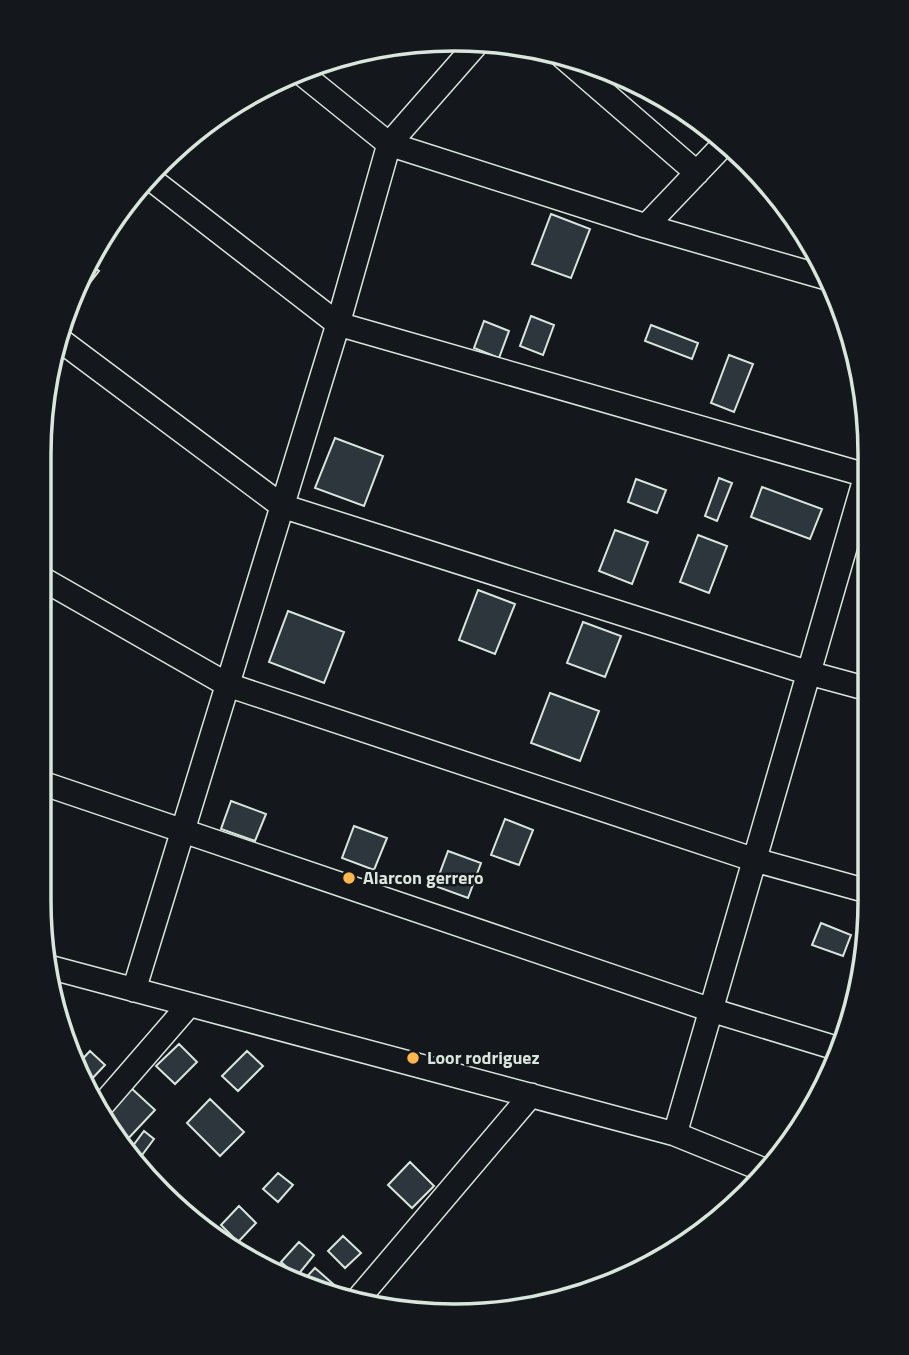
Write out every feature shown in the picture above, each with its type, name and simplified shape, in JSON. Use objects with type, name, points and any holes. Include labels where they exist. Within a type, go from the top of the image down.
[{"type":"street","points":[[134,990],[338,324],[389,144],[470,52]]},
{"type":"street","points":[[580,71],[697,173]]},
{"type":"street","points":[[308,78],[389,144],[646,226],[816,275]]},
{"type":"street","points":[[646,226],[719,149]]},
{"type":"street","points":[[156,183],[338,324],[858,469]]},
{"type":"street","points":[[66,346],[282,506],[858,686]]},
{"type":"street","points":[[675,1134],[858,506]]},
{"type":"street","points":[[51,585],[228,685],[754,860],[858,889]]},
{"type":"street","points":[[51,786],[711,1010],[831,1047]]},
{"type":"street","points":[[57,969],[675,1134],[758,1167]]},
{"type":"street","points":[[105,1102],[189,1005]]},
{"type":"street","points":[[363,1293],[531,1095]]},
{"type":"building","points":[[551,214],[590,229],[571,278],[532,264]]},
{"type":"building","points":[[96,269],[99,271],[88,285],[92,276]]},
{"type":"building","points":[[531,316],[554,325],[543,355],[520,346]]},
{"type":"building","points":[[484,321],[509,331],[499,358],[474,348]]},
{"type":"building","points":[[651,325],[698,343],[692,359],[645,341]]},
{"type":"building","points":[[729,355],[753,364],[734,412],[711,403]]},
{"type":"building","points":[[335,438],[383,456],[364,506],[315,488]]},
{"type":"building","points":[[719,478],[732,483],[717,521],[705,516]]},
{"type":"building","points":[[636,479],[666,490],[657,513],[628,502]]},
{"type":"building","points":[[762,487],[822,509],[810,539],[751,517]]},
{"type":"building","points":[[615,530],[648,542],[632,584],[599,571]]},
{"type":"building","points":[[698,535],[727,546],[709,593],[680,582]]},
{"type":"building","points":[[478,590],[515,604],[495,654],[459,640]]},
{"type":"building","points":[[288,611],[344,632],[324,683],[269,662]]},
{"type":"building","points":[[583,622],[621,636],[605,677],[567,663]]},
{"type":"building","points":[[550,693],[599,711],[580,761],[531,743]]},
{"type":"building","points":[[231,801],[266,814],[255,841],[221,829]]},
{"type":"building","points":[[505,819],[533,830],[519,865],[491,855]]},
{"type":"building","points":[[354,826],[387,838],[374,870],[342,858]]},
{"type":"building","points":[[448,851],[481,863],[468,898],[435,886]]},
{"type":"building","points":[[821,923],[851,935],[843,956],[812,945]]},
{"type":"building","points":[[179,1044],[197,1062],[175,1084],[156,1066]]},
{"type":"building","points":[[90,1051],[105,1065],[92,1079],[83,1059]]},
{"type":"building","points":[[247,1051],[263,1066],[238,1091],[222,1076]]},
{"type":"building","points":[[130,1087],[155,1110],[128,1138],[109,1109]]},
{"type":"building","points":[[210,1099],[244,1132],[220,1156],[187,1123]]},
{"type":"building","points":[[144,1131],[154,1139],[142,1155],[133,1145]]},
{"type":"building","points":[[410,1162],[434,1186],[412,1208],[388,1185]]},
{"type":"building","points":[[278,1173],[293,1185],[278,1202],[263,1189]]},
{"type":"building","points":[[239,1206],[256,1223],[239,1241],[221,1225]]},
{"type":"building","points":[[343,1236],[361,1253],[345,1268],[328,1251]]},
{"type":"building","points":[[299,1242],[314,1255],[299,1274],[281,1262]]},
{"type":"building","points":[[315,1268],[335,1286],[325,1283],[307,1277]]},
{"type":"place","name":"Alarcon gerrero","points":[[349,878]]},
{"type":"place","name":"Loor rodriguez","points":[[413,1058]]}]
